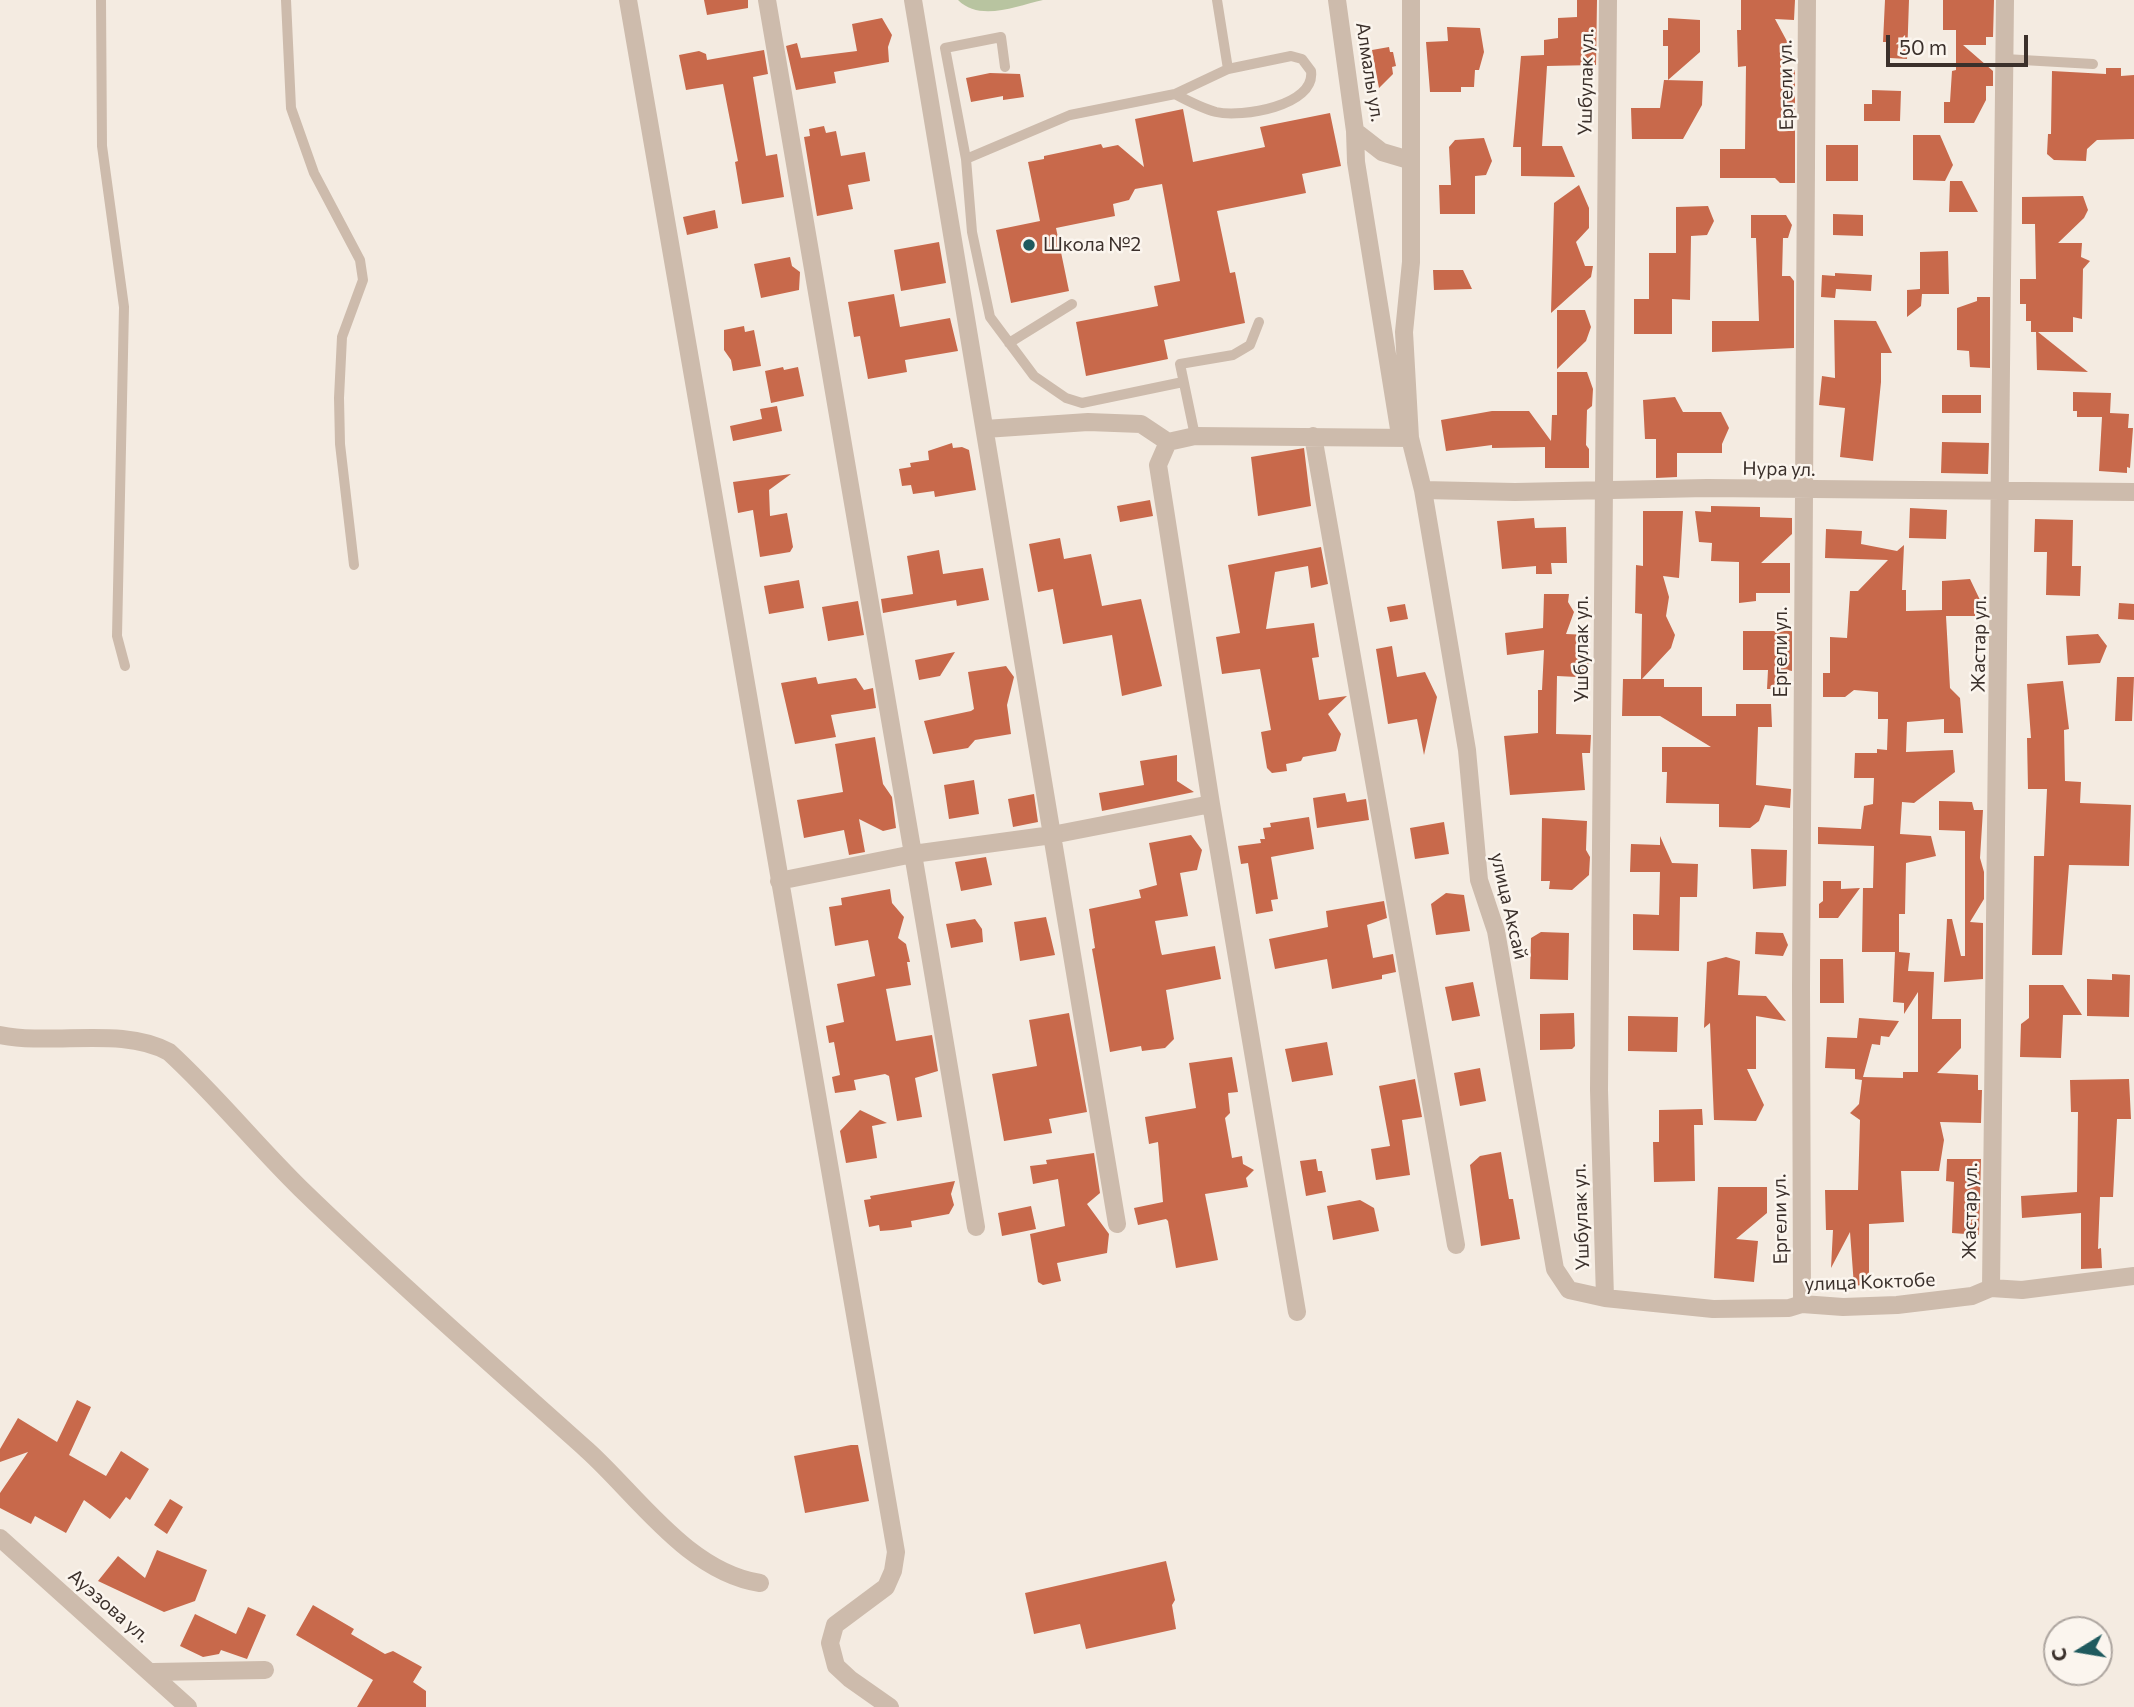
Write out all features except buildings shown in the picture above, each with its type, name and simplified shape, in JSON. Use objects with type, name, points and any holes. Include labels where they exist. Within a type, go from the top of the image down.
[{"type":"street","points":[[628,0],[896,1552],[893,1571],[886,1587],[835,1625],[830,1643],[836,1666],[890,1707]]},
{"type":"street","points":[[767,0],[976,1227]]},
{"type":"street","points":[[913,0],[1117,1224]]},
{"type":"street","name":"Алмалы ул.","points":[[1338,0],[1355,131],[1382,152],[1409,160]]},
{"type":"street","points":[[1405,437],[1404,332],[1411,262],[1411,0]]},
{"type":"street","name":"Ушбулак ул.","points":[[1605,1298],[1599,1102],[1608,0]]},
{"type":"street","name":"Ергели ул.","points":[[1802,1304],[1803,491],[1807,0]]},
{"type":"street","name":"Жастар ул.","points":[[1991,1288],[2005,0]]},
{"type":"street","points":[[1355,131],[1356,162],[1405,437]]},
{"type":"street","points":[[985,429],[1088,422],[1141,424],[1168,442],[1195,436],[1405,437]]},
{"type":"street","points":[[1313,436],[1456,1245]]},
{"type":"street","name":"улица Аксай","points":[[1405,437],[1423,490],[1467,750],[1479,880],[1496,931],[1555,1269],[1569,1290],[1605,1298]]},
{"type":"street","points":[[1168,442],[1158,465],[1211,804],[1297,1312]]},
{"type":"street","name":"Нура ул.","points":[[1423,490],[1604,491],[1707,488],[2001,493],[2134,492]]},
{"type":"street","points":[[779,881],[913,854],[1052,835],[1211,804]]},
{"type":"street","points":[[0,1035],[38,1041],[135,1040],[153,1044],[169,1052],[335,1221],[473,1351],[589,1452],[673,1539],[746,1580],[760,1583]]},
{"type":"street","name":"улица Коктобе","points":[[1605,1298],[1713,1308],[1789,1308],[1802,1304],[1843,1307],[1896,1305],[1972,1296],[1991,1288],[2022,1290],[2134,1276]]},
{"type":"street","name":"Ауэзова ул.","points":[[0,1538],[153,1672],[188,1707]]},
{"type":"street","points":[[153,1672],[265,1670]]},
{"type":"lane","points":[[100,0],[102,146],[124,307],[117,636],[125,666]]},
{"type":"lane","points":[[286,0],[291,108],[314,173],[360,260],[363,280],[342,337],[339,398],[340,444],[354,565]]},
{"type":"lane","points":[[1217,0],[1228,69]]},
{"type":"lane","points":[[1005,67],[1002,37],[945,48],[966,159],[967,193],[983,295],[990,317],[1034,376],[1066,398],[1082,403],[1183,382]]},
{"type":"lane","points":[[966,159],[1070,115],[1175,94],[1228,69],[1291,56],[1308,65],[1312,77],[1306,92],[1298,99],[1229,113],[1200,106],[1175,94]]},
{"type":"lane","points":[[2004,59],[2093,64]]},
{"type":"lane","points":[[1009,343],[1072,304]]},
{"type":"lane","points":[[1195,436],[1180,364],[1233,355],[1250,345],[1259,322]]},
{"type":"green space","points":[[958,0],[1043,0],[987,11],[967,7]]},
{"type":"place","name":"Школа №2","points":[[1029,245]]}]
